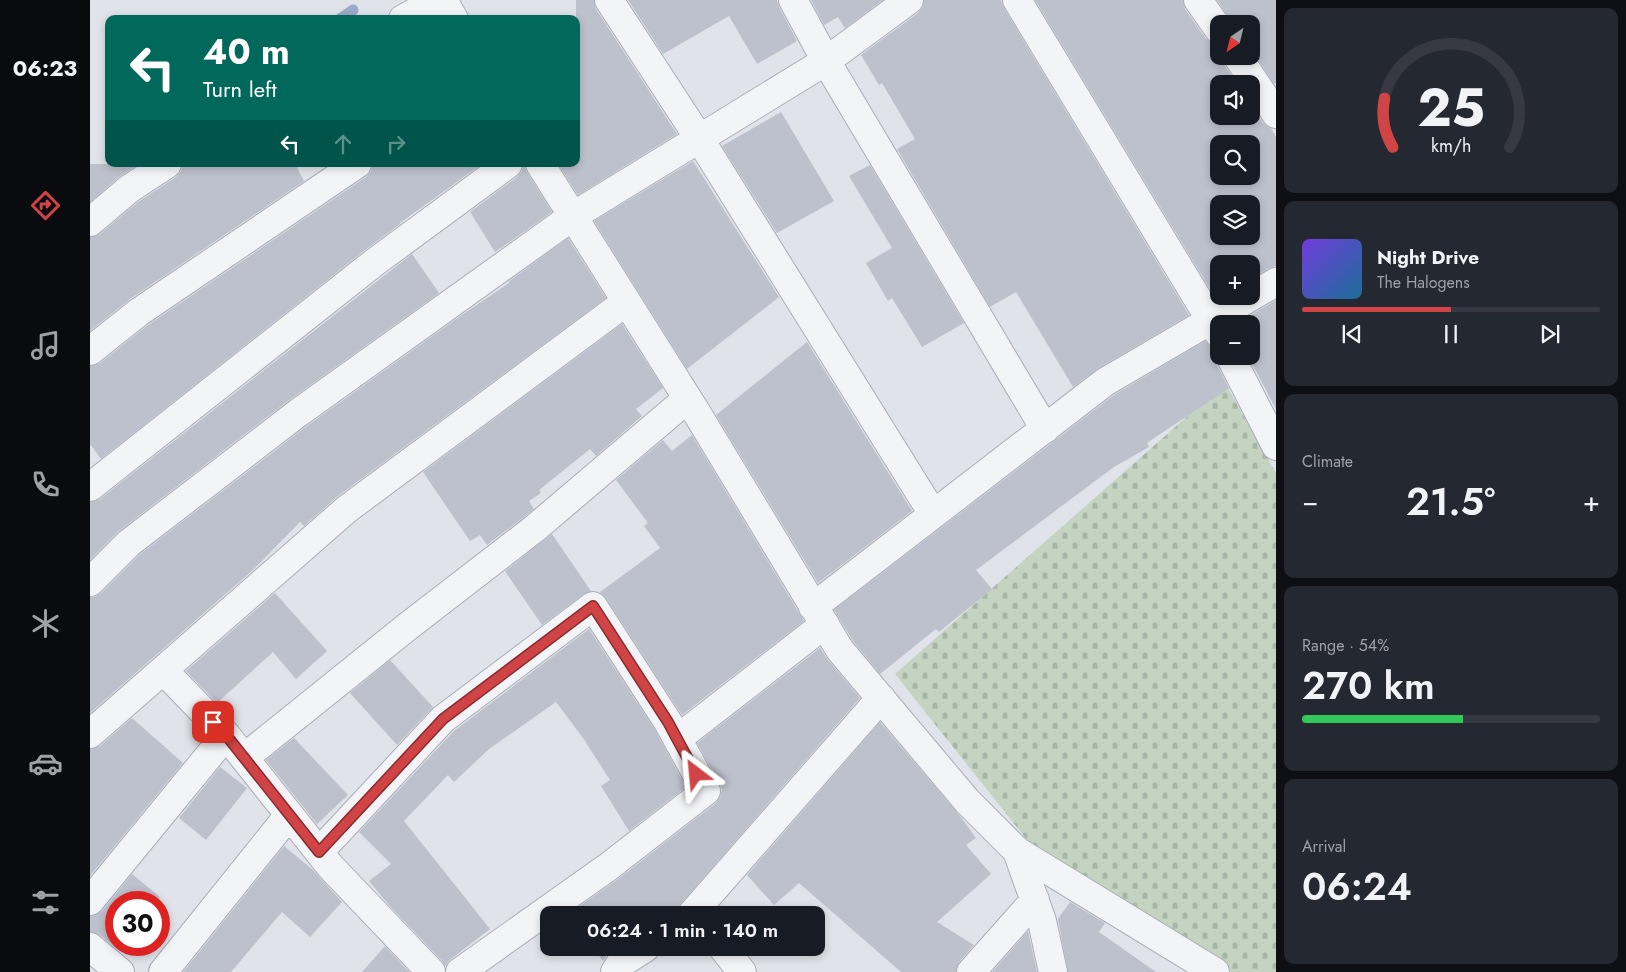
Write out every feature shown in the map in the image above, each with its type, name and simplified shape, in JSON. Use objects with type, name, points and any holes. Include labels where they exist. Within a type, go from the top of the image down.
[{"type":"street","points":[[410,15],[437,0]]},
{"type":"street","points":[[443,0],[452,15]]},
{"type":"street","points":[[609,0],[699,138],[933,514]]},
{"type":"street","points":[[793,0],[826,60],[1045,429]]},
{"type":"street","points":[[90,582],[129,543],[298,413],[573,216],[826,60],[909,0]]},
{"type":"street","points":[[1017,0],[1210,317]]},
{"type":"street","points":[[1198,0],[1210,17]]},
{"type":"street","points":[[1243,65],[1276,114]]},
{"type":"street","points":[[90,222],[129,189],[163,167]]},
{"type":"street","points":[[90,352],[139,312],[353,167]]},
{"type":"street","points":[[90,487],[375,262],[504,167]]},
{"type":"street","points":[[542,167],[687,399],[840,650],[967,801],[1018,851],[1215,972]]},
{"type":"street","points":[[1232,315],[1276,282]]},
{"type":"street","points":[[90,734],[347,509],[626,302]]},
{"type":"street","points":[[677,739],[933,514],[1105,382],[1210,330]]},
{"type":"street","points":[[1235,365],[1275,443]]},
{"type":"street","points":[[244,758],[534,529],[687,399]]},
{"type":"street","points":[[319,852],[443,719],[593,606],[677,739],[706,792],[608,866],[460,972]]},
{"type":"street","points":[[163,670],[226,735],[330,866],[431,972]]},
{"type":"street","points":[[702,906],[881,698]]},
{"type":"street","points":[[90,902],[226,735]]},
{"type":"street","points":[[163,972],[290,814]]},
{"type":"street","points":[[1018,851],[1042,921],[1053,972]]},
{"type":"street","points":[[971,972],[1035,900]]},
{"type":"street","points":[[90,947],[120,972]]},
{"type":"street","points":[[615,972],[620,964],[632,956]]},
{"type":"street","points":[[729,956],[742,972]]},
{"type":"green space","points":[[1225,383],[1276,473],[1276,972],[1231,972],[1039,855],[895,674]]},
{"type":"building","points":[[576,0],[594,0],[596,9],[677,134],[578,195],[560,167],[580,167],[580,15],[576,15]]},
{"type":"building","points":[[628,0],[777,0],[797,41],[757,64],[729,16],[663,54]]},
{"type":"building","points":[[811,0],[883,0],[845,28],[838,17],[824,25]]},
{"type":"building","points":[[924,0],[1001,0],[1004,8],[1189,315],[1097,369],[1073,387],[1016,292],[990,307],[897,149],[915,139],[882,83],[879,85],[861,55],[918,13],[923,7]]},
{"type":"building","points":[[1035,0],[1183,0],[1185,9],[1210,42],[1210,65],[1224,65],[1231,75],[1210,75],[1210,125],[1260,125],[1260,118],[1271,128],[1276,137],[1276,266],[1260,273],[1260,255],[1210,255],[1210,289]]},
{"type":"building","points":[[1217,0],[1276,0],[1276,83],[1274,84],[1260,63],[1260,15],[1227,15]]},
{"type":"building","points":[[781,112],[834,201],[777,233],[722,146]]},
{"type":"building","points":[[693,161],[779,297],[687,369],[594,221]]},
{"type":"building","points":[[90,164],[105,164],[105,167],[134,167],[119,177],[90,202]]},
{"type":"building","points":[[870,165],[964,323],[922,347],[892,298],[888,301],[866,263],[892,248],[849,176]]},
{"type":"building","points":[[182,167],[297,167],[304,181],[130,299],[90,331],[90,237],[100,234],[138,202],[176,177]]},
{"type":"building","points":[[372,167],[478,167],[365,250],[101,459],[90,444],[90,366],[100,363],[148,325],[366,177]]},
{"type":"building","points":[[523,167],[524,167],[552,212],[495,252],[470,212],[517,177]]},
{"type":"building","points":[[568,238],[606,298],[338,496],[304,526],[300,522],[254,569],[90,713],[90,597],[101,593],[139,555],[307,426],[509,283]]},
{"type":"building","points":[[412,254],[439,293],[288,401],[119,531],[90,560],[90,502],[100,499]]},
{"type":"building","points":[[1276,300],[1276,409],[1253,365],[1260,365],[1260,315],[1251,315]]},
{"type":"building","points":[[622,324],[663,388],[636,409],[642,416],[596,456],[590,449],[539,490],[541,493],[529,501],[534,509],[524,517],[487,545],[480,535],[470,541],[423,472]]},
{"type":"building","points":[[1205,341],[1210,346],[1210,365],[1217,365],[1229,388],[1147,443],[1149,447],[1114,467],[976,570],[992,589],[939,632],[936,629],[880,674],[853,641],[834,610],[1114,395]]},
{"type":"building","points":[[807,342],[912,511],[818,583],[716,415]]},
{"type":"building","points":[[692,435],[804,621],[682,715],[606,598],[600,592],[660,548],[644,526],[648,523],[616,480],[663,440],[672,451]]},
{"type":"building","points":[[552,534],[591,591],[584,594],[542,625],[505,571]]},
{"type":"building","points":[[275,593],[327,651],[296,679],[273,652],[217,703],[186,671]]},
{"type":"building","points":[[589,629],[655,730],[686,787],[629,831],[601,786],[610,780],[583,738],[556,702],[489,749],[454,782],[448,775],[404,821],[490,929],[451,959],[445,966],[369,881],[391,864],[359,832],[454,731]]},
{"type":"building","points":[[820,648],[860,698],[679,906],[580,906],[618,879],[716,803],[722,790],[697,743]]},
{"type":"building","points":[[390,660],[433,707],[397,745],[350,693]]},
{"type":"building","points":[[132,718],[183,763],[90,876],[90,749],[100,746]]},
{"type":"building","points":[[880,722],[960,816],[976,838],[966,845],[991,874],[937,922],[974,945],[959,962],[956,972],[901,972],[799,883],[774,905],[747,875]]},
{"type":"building","points":[[294,738],[348,795],[317,824],[266,760]]},
{"type":"building","points":[[220,767],[247,788],[206,840],[179,818]]},
{"type":"building","points":[[284,846],[313,870],[342,902],[310,937],[282,912],[231,972],[183,972]]},
{"type":"building","points":[[132,874],[153,891],[118,891]]},
{"type":"building","points":[[1070,902],[1105,923],[1099,932],[1156,972],[1068,972],[1058,919]]},
{"type":"building","points":[[105,907],[105,939],[100,935],[90,932],[90,916],[102,911]]},
{"type":"building","points":[[1028,931],[1037,972],[992,972]]},
{"type":"building","points":[[385,946],[409,972],[362,972]]},
{"type":"building","points":[[599,956],[606,956],[603,961]]},
{"type":"waterway","points":[[346,15],[353,10]]},
{"type":"route","points":[[213,722],[226,735],[319,852],[443,719],[593,606],[668,722],[696,774]]}]
